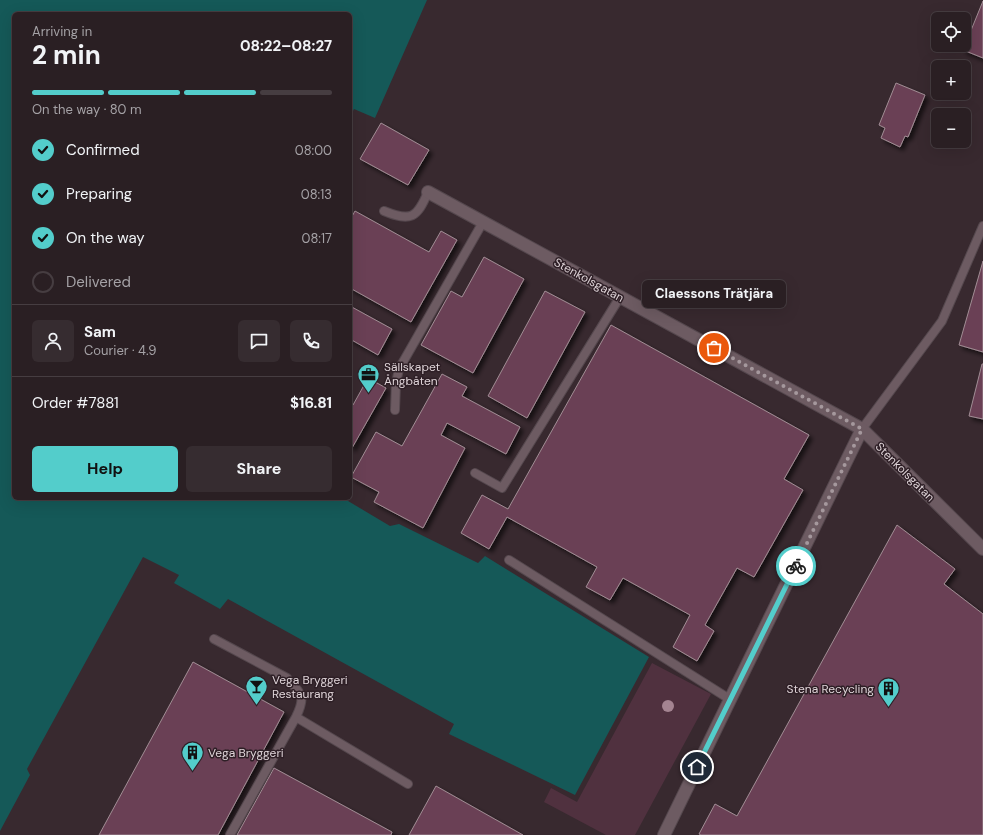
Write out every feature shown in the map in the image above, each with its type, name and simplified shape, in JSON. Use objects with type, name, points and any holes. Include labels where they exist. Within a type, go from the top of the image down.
[{"type":"street","name":"Stenkolsgatan","points":[[428,192],[862,429],[983,549]]},
{"type":"street","points":[[664,835],[862,429]]},
{"type":"lane","name":"Stenkolsgatan","points":[[384,211],[398,216],[412,216],[421,208],[428,192]]},
{"type":"lane","points":[[395,410],[396,383],[399,369],[483,222]]},
{"type":"lane","points":[[862,429],[942,321],[983,226]]},
{"type":"lane","points":[[475,473],[502,488],[620,297]]},
{"type":"lane","points":[[509,560],[731,700]]},
{"type":"lane","points":[[214,639],[287,678],[302,697],[302,704],[296,717],[230,835]]},
{"type":"lane","points":[[296,717],[408,784]]},
{"type":"shaded area","points":[[652,663],[711,694],[635,835],[606,835],[544,802],[551,788],[577,802]]},
{"type":"water","points":[[0,0],[427,0],[375,118],[354,109],[352,113],[352,12],[12,12],[12,500],[346,500],[390,526],[399,524],[478,563],[485,556],[649,657],[575,795],[449,734],[454,724],[228,599],[220,609],[174,583],[179,575],[143,557],[27,769],[30,775],[0,831]]},
{"type":"building","points":[[983,1],[983,58],[968,52],[971,52],[971,30]]},
{"type":"building","points":[[896,83],[925,95],[908,137],[905,136],[900,147],[881,138],[885,128],[879,125]]},
{"type":"building","points":[[381,123],[429,150],[408,185],[360,159]]},
{"type":"building","points":[[355,211],[429,252],[441,231],[457,240],[411,322],[352,289],[352,216]]},
{"type":"building","points":[[484,257],[524,279],[473,373],[421,345],[451,291],[462,297]]},
{"type":"building","points":[[983,261],[983,352],[959,345]]},
{"type":"building","points":[[545,291],[585,312],[527,418],[488,396]]},
{"type":"building","points":[[352,307],[392,329],[378,355],[352,340]]},
{"type":"building","points":[[611,325],[809,435],[784,479],[803,490],[754,577],[737,568],[705,625],[714,631],[697,661],[673,647],[690,615],[623,578],[610,600],[586,587],[597,567],[507,517],[489,549],[461,533],[482,495],[508,509]]},
{"type":"building","points":[[983,364],[983,419],[969,416]]},
{"type":"building","points":[[442,374],[467,387],[462,396],[520,427],[506,454],[447,423],[441,435],[465,448],[423,528],[374,502],[379,492],[352,478],[376,432],[402,446]]},
{"type":"building","points":[[368,378],[386,388],[352,448],[352,404],[353,405]]},
{"type":"building","name":"Stena Recycling","points":[[897,525],[955,569],[944,584],[983,614],[983,835],[699,834],[715,804],[737,816]]},
{"type":"building","name":"Vega Bryggeri","points":[[193,662],[284,712],[218,835],[99,835]]},
{"type":"building","points":[[274,768],[392,832],[391,835],[237,835]]},
{"type":"building","points":[[436,786],[523,835],[409,835]]},
{"type":"way so far","points":[[714,348],[862,429],[796,566]]},
{"type":"place","name":"Claessons Trätjära","points":[[714,348]]},
{"type":"place","name":"Sällskapet Ångbåten","points":[[369,394]]},
{"type":"place","name":"Vega Bryggeri Restaurang","points":[[257,706]]},
{"type":"place","name":"Stena Recycling","points":[[889,708]]},
{"type":"place","name":"Vega Bryggeri","points":[[192,772]]},
{"type":"route","points":[[697,767],[796,566]]}]
